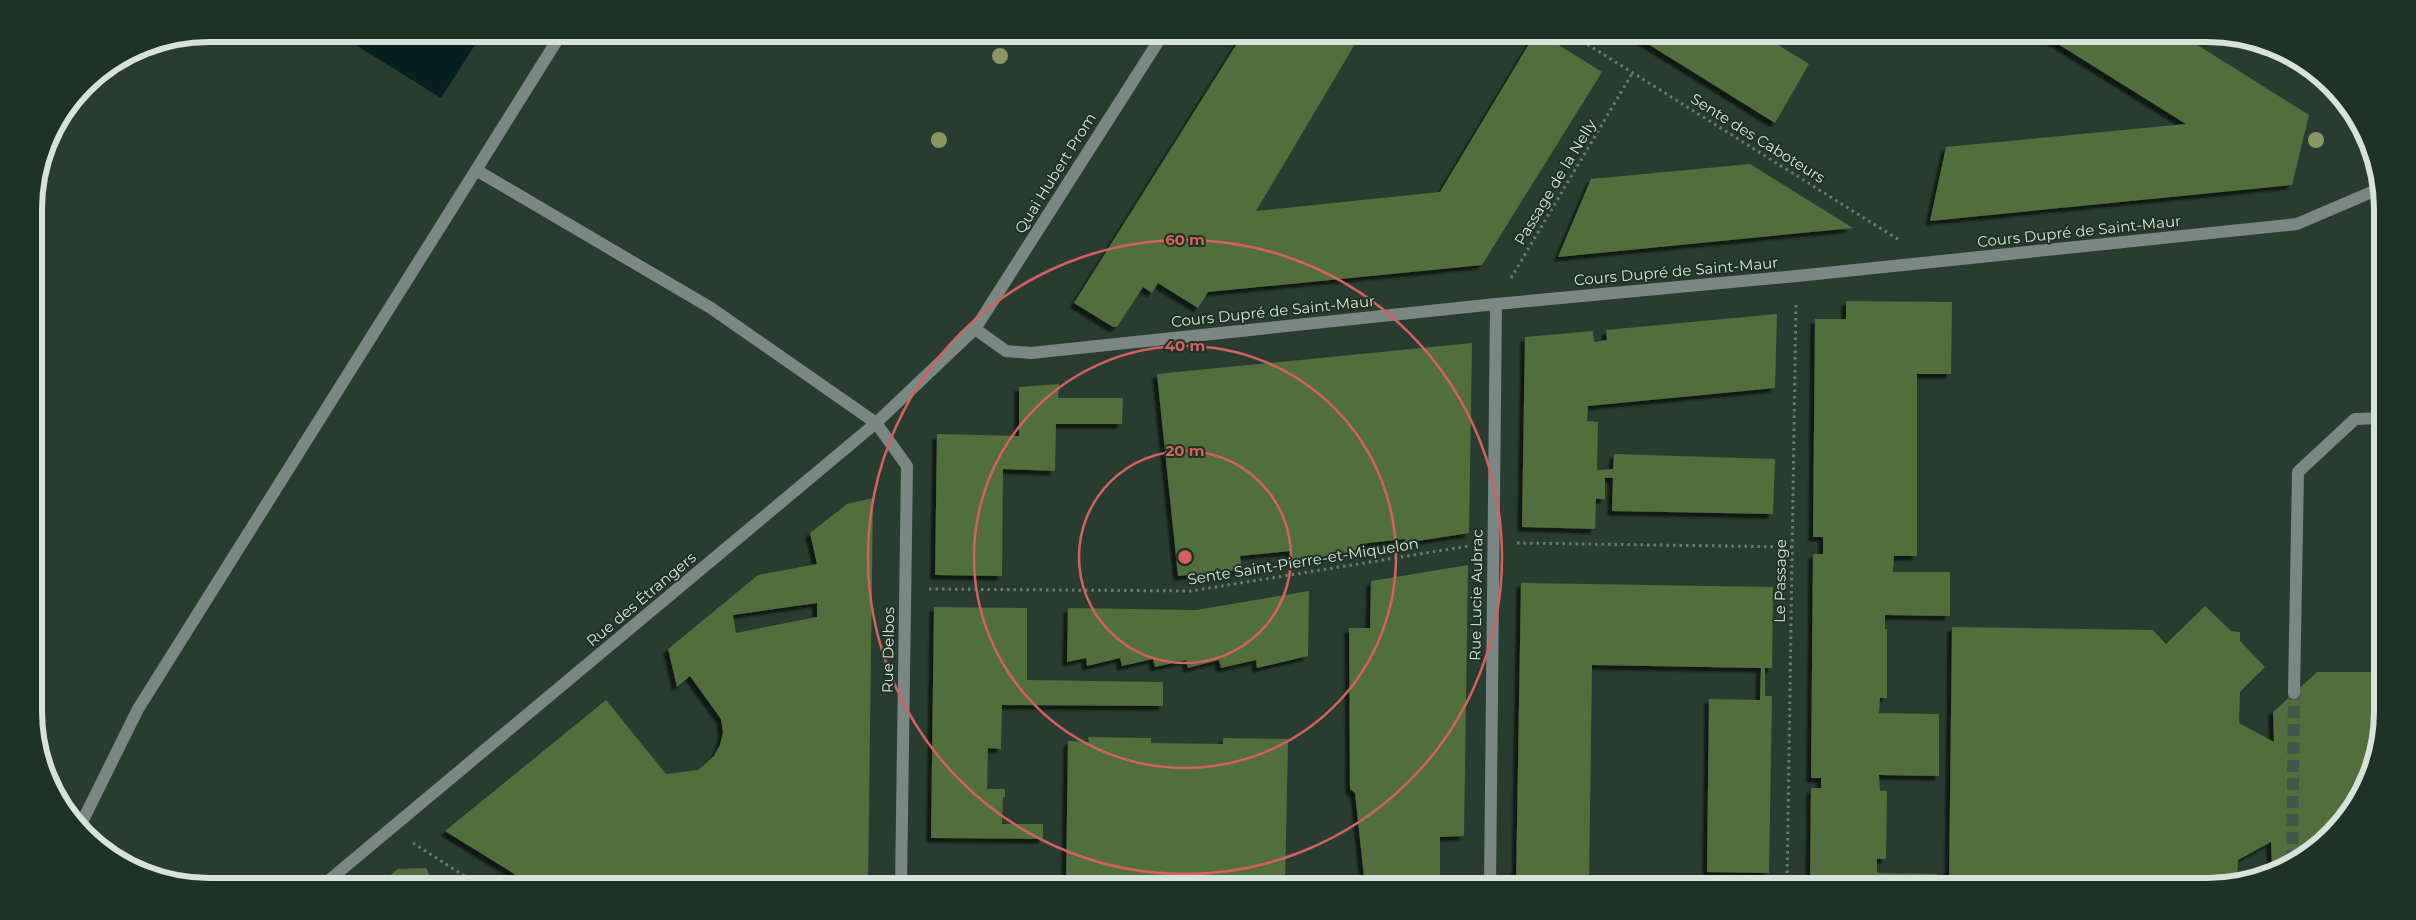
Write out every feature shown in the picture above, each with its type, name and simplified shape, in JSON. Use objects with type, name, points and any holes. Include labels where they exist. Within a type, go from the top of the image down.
[{"type":"street","points":[[83,820],[138,710],[555,43]]},
{"type":"street","name":"Quai Hubert Prom","points":[[974,329],[1158,43]]},
{"type":"street","name":"Rue Delbos","points":[[476,170],[711,308],[876,423],[907,466],[901,878]]},
{"type":"street","name":"Cours Dupré de Saint-Maur","points":[[974,329],[1006,351],[1030,353],[1496,304],[1797,276],[2297,224],[2372,191]]},
{"type":"street","name":"Rue Lucie Aubrac","points":[[1490,877],[1496,304]]},
{"type":"street","name":"Rue des Étrangers","points":[[332,878],[876,423],[974,329]]},
{"type":"street","points":[[2294,693],[2298,472],[2355,419],[2374,418]]},
{"type":"path","name":"Sente des Caboteurs","points":[[1585,42],[1933,262]]},
{"type":"path","name":"Passage de la Nelly","points":[[1496,304],[1633,72]]},
{"type":"path","name":"Le Passage","points":[[1787,877],[1797,276]]},
{"type":"path","name":"Sente Saint-Pierre-et-Miquelon","points":[[906,589],[1191,590],[1493,542],[1792,547]]},
{"type":"path","points":[[391,829],[467,878]]},
{"type":"water","points":[[352,43],[476,43],[441,98]]},
{"type":"building","points":[[1238,42],[1356,42],[1256,211],[1440,192],[1530,42],[1554,42],[1602,72],[1482,265],[1208,292],[1198,308],[1158,283],[1152,293],[1143,287],[1117,327],[1113,327],[1074,303]]},
{"type":"building","points":[[1645,42],[1774,42],[1809,64],[1775,123]]},
{"type":"building","points":[[2055,42],[2193,42],[2309,115],[2292,185],[1930,221],[1946,147],[2186,124]]},
{"type":"building","points":[[1750,164],[1853,228],[1558,257],[1591,179]]},
{"type":"building","points":[[1846,301],[1952,302],[1951,374],[1917,374],[1917,556],[1894,556],[1893,572],[1950,572],[1950,616],[1885,615],[1885,629],[1887,629],[1887,698],[1880,698],[1879,713],[1939,714],[1939,776],[1879,775],[1880,791],[1887,791],[1886,859],[1877,859],[1877,873],[1937,874],[1937,877],[1810,877],[1811,788],[1821,788],[1821,778],[1811,778],[1813,554],[1823,554],[1823,537],[1813,537],[1815,319],[1846,319]]},
{"type":"building","points":[[1777,314],[1775,388],[1588,406],[1587,421],[1598,422],[1597,470],[1613,469],[1614,454],[1775,459],[1773,514],[1612,511],[1613,478],[1605,478],[1605,499],[1596,499],[1595,529],[1522,527],[1525,337],[1593,331],[1594,342],[1607,340],[1606,330]]},
{"type":"building","points":[[1472,343],[1469,533],[1405,543],[1405,539],[1360,544],[1360,550],[1291,562],[1290,551],[1240,556],[1242,570],[1178,576],[1157,374]]},
{"type":"building","points":[[1059,384],[1058,398],[1123,398],[1122,424],[1056,424],[1055,471],[1003,469],[1002,576],[935,575],[937,434],[1019,436],[1019,387]]},
{"type":"building","points":[[873,498],[868,878],[521,878],[445,831],[606,700],[666,774],[698,770],[714,756],[720,745],[723,732],[721,719],[690,676],[677,687],[668,649],[758,575],[817,564],[810,533],[847,504]],"holes":[[[817,603],[817,617],[736,633],[733,615]]]},
{"type":"building","points":[[1468,565],[1464,836],[1440,837],[1440,877],[1364,877],[1355,793],[1350,789],[1349,628],[1370,628],[1371,581]]},
{"type":"building","points":[[1521,583],[1773,587],[1772,668],[1765,668],[1765,696],[1772,696],[1769,873],[1707,872],[1709,699],[1760,700],[1761,668],[1592,665],[1589,877],[1516,877]]},
{"type":"building","points":[[1309,591],[1308,656],[1257,668],[1256,660],[1221,668],[1219,660],[1188,668],[1186,660],[1155,667],[1153,659],[1122,666],[1120,658],[1087,666],[1086,658],[1067,662],[1068,608],[1196,610]]},
{"type":"building","points":[[2205,606],[2231,631],[2240,632],[2240,641],[2265,667],[2240,692],[2239,723],[2274,742],[2273,712],[2317,672],[2374,672],[2373,721],[2365,764],[2345,803],[2332,821],[2317,836],[2290,855],[2272,864],[2271,842],[2238,860],[2237,874],[2228,876],[1949,877],[1952,627],[2153,630],[2166,644]]},
{"type":"building","points":[[934,607],[1027,608],[1027,680],[1163,682],[1163,706],[1002,705],[1001,749],[988,748],[987,789],[1005,789],[1002,824],[1043,824],[1043,839],[931,838]]},
{"type":"building","points":[[1088,737],[1151,738],[1151,743],[1223,744],[1223,738],[1288,739],[1285,877],[1066,878],[1068,741],[1089,742]]},
{"type":"building","points":[[426,868],[431,878],[387,878],[398,869]]},
{"type":"tunnel","points":[[2292,854],[2294,693]]}]
